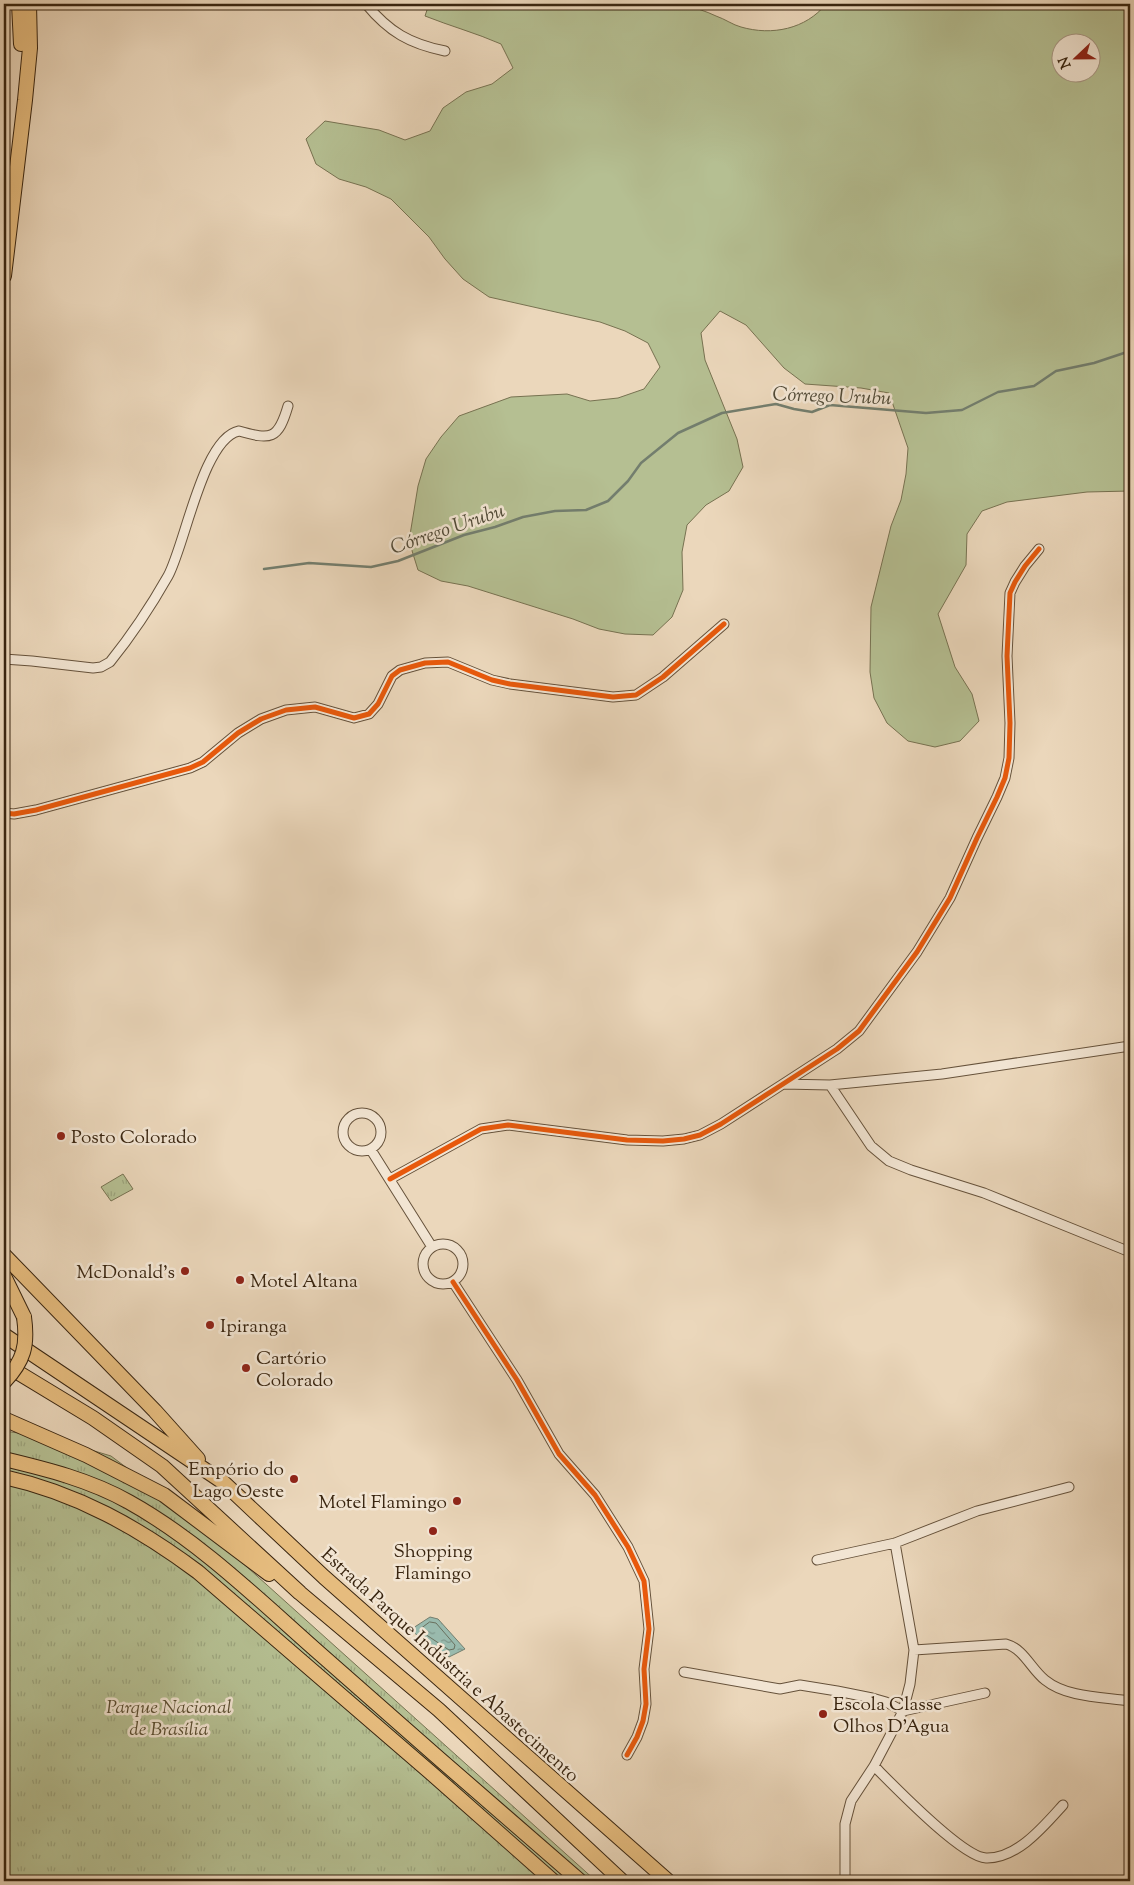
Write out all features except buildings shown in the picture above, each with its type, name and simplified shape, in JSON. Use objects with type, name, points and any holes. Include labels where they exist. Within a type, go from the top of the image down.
[{"type":"main road","points":[[4,212],[11,169],[21,48],[19,4]]},
{"type":"main road","points":[[4,276],[30,48],[29,4]]},
{"type":"main road","points":[[4,1255],[211,1473]]},
{"type":"main road","points":[[4,1276],[26,1331],[24,1351],[15,1369],[4,1382]]},
{"type":"main road","points":[[4,1288],[20,1317],[18,1351],[13,1364],[4,1374]]},
{"type":"main road","points":[[4,1335],[211,1473]]},
{"type":"main road","points":[[4,1364],[93,1418],[162,1466],[300,1593],[439,1710],[622,1881]]},
{"type":"main road","points":[[4,1419],[86,1455],[164,1495],[218,1534],[251,1562],[300,1593]]},
{"type":"main road","points":[[4,1459],[42,1468],[86,1483],[128,1501],[165,1524],[202,1552],[285,1623],[580,1881]]},
{"type":"main road","name":"Estrada Parque Indústria e Abastecimento","points":[[211,1473],[324,1576],[668,1881]]},
{"type":"main road","points":[[4,1477],[26,1482],[72,1498],[124,1522],[162,1545],[198,1572],[553,1881]]},
{"type":"street","points":[[366,4],[399,35],[425,47],[445,51]]},
{"type":"street","points":[[4,659],[32,660],[93,668],[105,666],[110,662],[150,606],[169,574],[205,471],[218,448],[225,438],[239,431],[262,437],[272,434],[281,424],[288,406]]},
{"type":"street","points":[[390,1179],[481,1129],[495,1126],[508,1125],[627,1140],[663,1141],[700,1135],[721,1124],[851,1038],[870,1017],[931,930],[950,898],[976,838],[998,798],[1009,758],[1010,723],[1007,656],[1010,593],[1025,566],[1039,549]]},
{"type":"street","points":[[4,813],[14,814],[36,810],[190,768],[203,762],[238,733],[262,719],[286,710],[315,707],[347,717],[360,717],[374,709],[392,676],[400,670],[425,663],[448,662],[492,680],[510,684],[613,697],[636,695],[663,678],[724,624]]},
{"type":"street","points":[[783,1084],[830,1085],[942,1074],[1130,1046]]},
{"type":"street","points":[[830,1085],[871,1146],[890,1161],[911,1170],[984,1193],[1130,1252]]},
{"type":"street","points":[[364,1113],[378,1121],[381,1137],[377,1145],[371,1150],[364,1152],[356,1151],[345,1142],[343,1129],[349,1118],[356,1114],[364,1113]]},
{"type":"street","points":[[371,1150],[432,1247]]},
{"type":"street","points":[[440,1244],[448,1245],[460,1254],[462,1269],[459,1276],[453,1282],[438,1284],[426,1276],[423,1260],[426,1252],[432,1247],[440,1244]]},
{"type":"street","points":[[453,1282],[517,1380],[559,1454],[595,1495],[628,1547],[644,1581],[649,1629],[644,1669],[646,1704],[640,1729],[627,1755]]},
{"type":"street","points":[[818,1560],[895,1543],[977,1511],[1069,1487]]},
{"type":"street","points":[[845,1881],[845,1824],[851,1801],[874,1766],[904,1711],[910,1684],[914,1650],[895,1543]]},
{"type":"street","points":[[914,1650],[1012,1645],[1024,1655],[1046,1681],[1060,1688],[1076,1693],[1130,1701]]},
{"type":"street","points":[[684,1672],[780,1689],[800,1685],[838,1691],[872,1698],[904,1711],[985,1693]]},
{"type":"street","points":[[874,1766],[951,1839],[968,1852],[984,1858],[996,1857],[1017,1848],[1037,1834],[1063,1805]]},
{"type":"green space","points":[[429,4],[683,4],[738,26],[765,31],[798,25],[818,13],[826,4],[1130,4],[1130,491],[1087,492],[1007,502],[982,511],[967,534],[966,565],[938,614],[955,667],[972,694],[979,721],[960,741],[935,747],[908,741],[887,723],[874,698],[870,672],[871,607],[891,526],[901,500],[908,448],[889,393],[861,388],[805,384],[784,368],[746,325],[720,311],[701,333],[705,360],[737,439],[743,467],[729,491],[706,505],[687,525],[682,552],[683,590],[672,617],[653,635],[625,634],[599,629],[468,586],[441,581],[418,570],[409,541],[418,486],[426,459],[459,416],[511,397],[567,394],[590,401],[618,398],[644,389],[660,367],[648,343],[625,331],[600,322],[489,297],[463,279],[429,237],[391,199],[366,187],[339,179],[316,164],[306,139],[325,121],[379,130],[405,140],[430,131],[443,108],[466,92],[492,84],[513,68],[501,44],[425,16]]},
{"type":"green space","points":[[123,1174],[133,1189],[111,1201],[101,1187]]},
{"type":"green space","name":"Parque Nacional de Brasília","points":[[4,1431],[48,1437],[111,1456],[187,1513],[596,1881],[4,1881]]},
{"type":"water","points":[[430,1617],[438,1619],[465,1649],[449,1657],[410,1630]]},
{"type":"waterway","name":"Córrego Urubu","points":[[264,569],[309,563],[371,567],[398,561],[464,535],[523,517],[555,511],[586,510],[608,501],[628,481],[641,463],[678,433],[722,413],[776,404],[812,412],[830,405],[926,413],[962,410],[998,392],[1034,386],[1056,371],[1094,363],[1130,351]]},
{"type":"cycle path","points":[[390,1179],[481,1129],[508,1125],[627,1140],[663,1141],[700,1135],[721,1124],[837,1049],[859,1031],[917,952],[950,898],[1005,778],[1009,758],[1010,723],[1007,656],[1010,593],[1025,566],[1039,549]]},
{"type":"cycle path","points":[[4,813],[14,814],[36,810],[190,768],[203,762],[238,733],[261,719],[286,710],[315,707],[354,718],[369,714],[378,704],[392,676],[400,670],[425,663],[448,662],[492,680],[510,684],[613,697],[636,695],[663,677],[724,624]]},
{"type":"cycle path","points":[[453,1282],[517,1380],[559,1454],[595,1495],[628,1547],[644,1581],[649,1629],[644,1669],[646,1704],[643,1721],[627,1755]]},
{"type":"place","name":"Posto Colorado","points":[[61,1136]]},
{"type":"place","name":"McDonald's","points":[[185,1271]]},
{"type":"place","name":"Motel Altana","points":[[240,1280]]},
{"type":"place","name":"Ipiranga","points":[[210,1325]]},
{"type":"place","name":"Cartório Colorado","points":[[246,1368]]},
{"type":"place","name":"Empório do Lago Oeste","points":[[294,1479]]},
{"type":"place","name":"Motel Flamingo","points":[[457,1501]]},
{"type":"place","name":"Shopping Flamingo","points":[[433,1531]]},
{"type":"place","name":"Escola Classe Olhos D'Agua","points":[[823,1714]]}]
